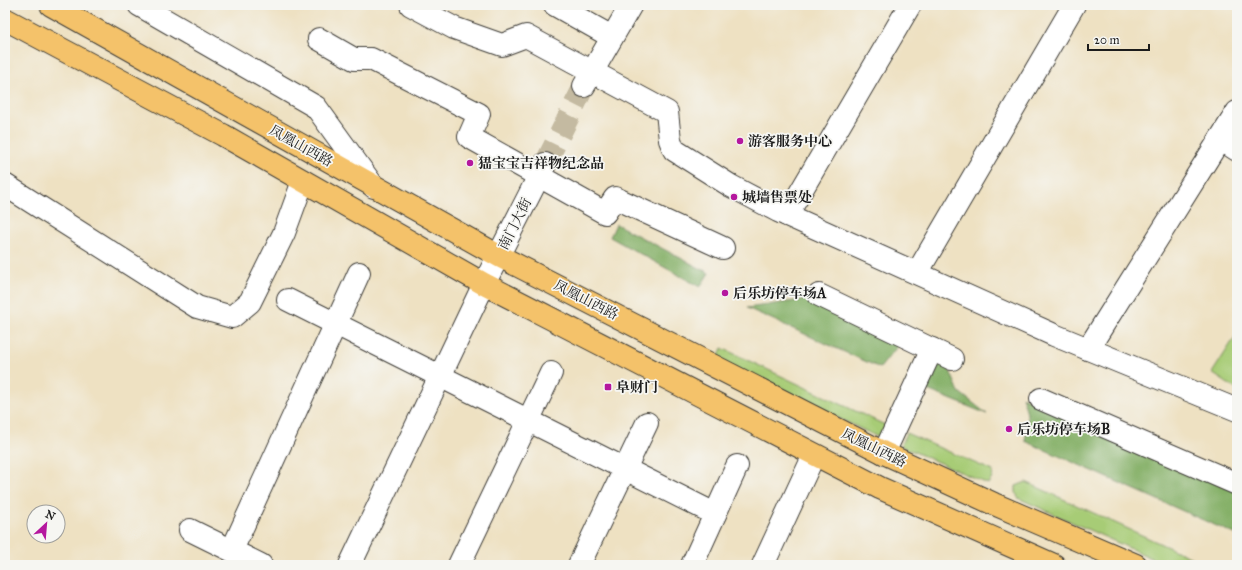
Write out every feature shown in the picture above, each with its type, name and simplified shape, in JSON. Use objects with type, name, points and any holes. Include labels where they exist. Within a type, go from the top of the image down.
[{"type":"main road","name":"凤凰山西路","points":[[51,5],[499,256],[884,453],[994,504],[1136,565]]},
{"type":"main road","name":"凤凰山西路","points":[[5,19],[223,135],[484,284],[880,488],[1053,565]]},
{"type":"street","points":[[139,5],[316,107],[374,187]]},
{"type":"street","points":[[411,5],[454,28],[502,45],[526,36],[588,79],[667,112],[670,140],[674,150],[731,186],[787,215],[1088,349],[1237,410]]},
{"type":"street","points":[[554,5],[612,37]]},
{"type":"street","points":[[588,79],[631,5]]},
{"type":"street","points":[[787,215],[910,5]]},
{"type":"street","points":[[917,273],[1074,5]]},
{"type":"street","points":[[319,39],[354,59],[371,59],[479,114],[469,137],[542,169],[605,213],[615,198],[723,248]]},
{"type":"street","points":[[1088,349],[1228,145],[1237,112]]},
{"type":"street","name":"南门大街","points":[[350,565],[484,284],[542,169]]},
{"type":"street","points":[[5,185],[197,307],[232,317],[250,302],[284,233],[303,181]]},
{"type":"street","points":[[232,550],[359,273]]},
{"type":"street","points":[[819,295],[952,359]]},
{"type":"street","points":[[288,300],[715,514]]},
{"type":"street","points":[[884,453],[932,349]]},
{"type":"street","points":[[459,565],[551,373]]},
{"type":"street","points":[[1041,399],[1237,484]]},
{"type":"street","points":[[579,565],[647,423]]},
{"type":"street","points":[[763,565],[814,455]]},
{"type":"street","points":[[692,565],[737,466]]},
{"type":"street","points":[[190,530],[262,565]]},
{"type":"green space","points":[[616,224],[709,273],[700,287],[610,237]]},
{"type":"green space","points":[[808,299],[900,343],[880,368],[747,308]]},
{"type":"green space","points":[[1237,334],[1237,390],[1212,373]]},
{"type":"green space","points":[[722,348],[885,425],[880,438],[717,360]]},
{"type":"green space","points":[[929,356],[947,364],[959,392],[987,414],[915,385]]},
{"type":"green space","points":[[1022,397],[1237,492],[1237,535],[1025,441],[1027,419],[1026,409]]},
{"type":"green space","points":[[906,433],[993,471],[992,478],[988,484],[901,446]]},
{"type":"green space","points":[[1026,482],[1207,565],[1167,565],[1018,498],[1016,486]]},
{"type":"tunnel","points":[[545,164],[584,86]]},
{"type":"place","name":"游客服务中心","points":[[740,141]]},
{"type":"place","name":"峱宝宝吉祥物纪念品","points":[[470,163]]},
{"type":"place","name":"城墙售票处","points":[[734,197]]},
{"type":"place","name":"后乐坊停车场A","points":[[725,293]]},
{"type":"place","name":"阜财门","points":[[608,387]]},
{"type":"place","name":"后乐坊停车场B","points":[[1009,429]]}]
